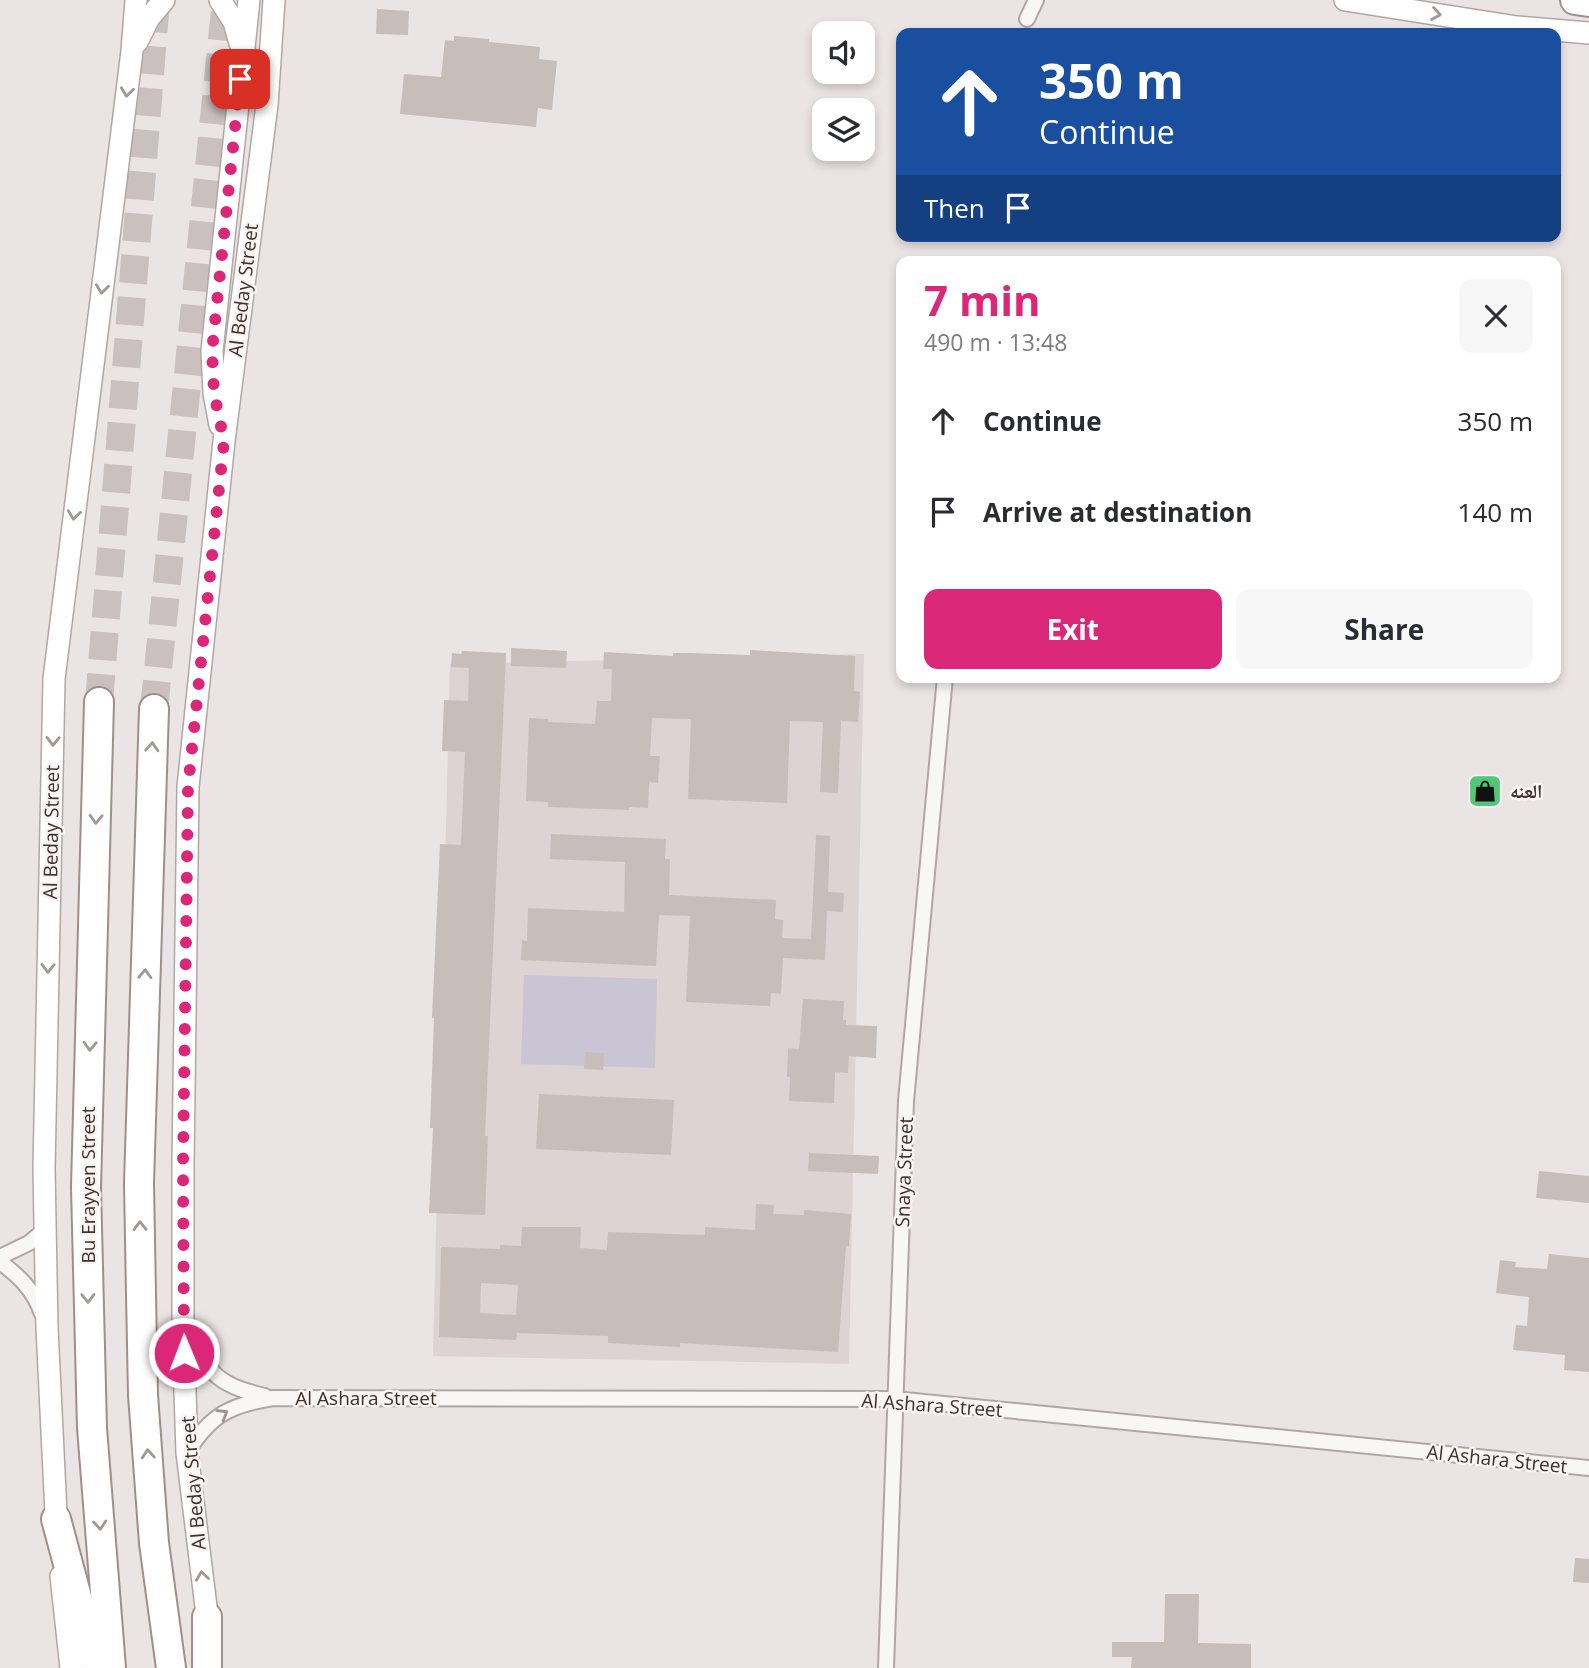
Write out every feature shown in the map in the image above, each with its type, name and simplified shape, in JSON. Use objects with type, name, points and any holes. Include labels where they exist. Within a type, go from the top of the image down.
[{"type":"highway","points":[[1575,0],[1589,2]]},
{"type":"highway","name":"Bu Erayyen Street","points":[[99,702],[86,1187],[92,1428],[111,1668]]},
{"type":"highway","points":[[154,709],[139,1182],[141,1295],[143,1395],[154,1543],[171,1668]]},
{"type":"highway","points":[[55,1519],[96,1668]]},
{"type":"highway","points":[[207,1617],[207,1668]]},
{"type":"main road","name":"Al Beday Street","points":[[71,1668],[55,1519],[47,1328],[44,1156],[54,679],[132,51],[136,0]]},
{"type":"main road","points":[[132,51],[149,18],[164,0]]},
{"type":"main road","points":[[220,0],[234,22],[243,51]]},
{"type":"main road","points":[[224,441],[214,393],[212,351],[249,0]]},
{"type":"main road","name":"Al Beday Street","points":[[215,1668],[187,1453],[183,1166],[188,787],[224,441],[267,105],[274,0]]},
{"type":"main road","points":[[272,24],[281,0]]},
{"type":"main road","points":[[1345,0],[1529,28]]},
{"type":"main road","points":[[1561,31],[1589,33]]},
{"type":"street","points":[[1022,0],[1027,19],[1036,0]]},
{"type":"street","name":"Snaya Street","points":[[886,1668],[906,1101],[944,683]]},
{"type":"street","points":[[46,1229],[29,1243],[0,1260],[20,1276],[38,1300],[47,1328]]},
{"type":"street","name":"Al Ashara Street","points":[[184,1328],[209,1371],[239,1391],[273,1398]]},
{"type":"street","name":"Al Ashara Street","points":[[187,1453],[198,1435],[213,1420],[241,1404],[273,1398],[894,1399],[1589,1468]]},
{"type":"shaded area","points":[[864,654],[849,1364],[433,1356],[450,664]]},
{"type":"shaded area","points":[[524,975],[657,979],[655,1068],[521,1064]]},
{"type":"building","points":[[377,9],[409,11],[408,35],[376,34]]},
{"type":"building","points":[[454,36],[540,47],[539,59],[557,61],[552,110],[538,108],[536,127],[400,114],[404,74],[441,77],[445,40],[454,41]]},
{"type":"building","points":[[511,648],[567,651],[566,668],[511,666]]},
{"type":"building","points":[[750,650],[855,656],[854,691],[860,692],[858,722],[841,721],[838,793],[820,792],[823,722],[790,721],[787,803],[688,799],[691,719],[652,718],[650,756],[660,756],[658,783],[649,782],[648,808],[629,807],[629,810],[548,807],[548,802],[526,801],[529,718],[548,719],[548,722],[595,724],[597,701],[611,701],[612,669],[603,669],[604,652],[673,656],[673,653],[750,655]]},
{"type":"building","points":[[462,651],[506,653],[485,1136],[488,1136],[485,1215],[429,1213],[433,1128],[430,1128],[432,1018],[440,844],[461,845],[465,752],[442,751],[444,700],[468,701],[469,668],[451,667],[452,653],[461,654]]},
{"type":"building","points":[[551,834],[666,839],[665,859],[670,859],[669,895],[776,900],[775,919],[783,920],[782,938],[811,939],[816,835],[830,836],[828,892],[844,893],[843,912],[827,911],[825,960],[783,958],[781,994],[771,993],[770,1006],[686,1002],[690,916],[659,915],[656,966],[521,960],[522,940],[527,941],[528,908],[624,912],[625,862],[550,859]]},
{"type":"building","points":[[803,999],[844,1001],[843,1020],[846,1020],[846,1025],[877,1026],[876,1058],[849,1056],[848,1073],[835,1072],[834,1103],[789,1101],[788,1048],[799,1049]]},
{"type":"building","points":[[585,1052],[604,1053],[603,1070],[584,1069]]},
{"type":"building","points":[[539,1094],[674,1100],[671,1155],[536,1149]]},
{"type":"building","points":[[809,1153],[879,1156],[878,1174],[808,1171]]},
{"type":"building","points":[[1539,1171],[1589,1176],[1589,1203],[1536,1198]]},
{"type":"building","points":[[756,1204],[774,1205],[773,1214],[804,1215],[804,1210],[851,1214],[838,1352],[680,1343],[680,1347],[608,1343],[608,1336],[517,1333],[516,1340],[439,1337],[441,1247],[500,1249],[500,1245],[521,1246],[522,1227],[581,1227],[580,1248],[607,1250],[608,1232],[705,1235],[705,1227],[755,1230]],"holes":[[[481,1283],[518,1285],[516,1315],[480,1313]]]},
{"type":"building","points":[[1549,1254],[1589,1258],[1589,1372],[1564,1370],[1565,1355],[1513,1350],[1516,1325],[1527,1326],[1529,1297],[1496,1293],[1500,1260],[1516,1262],[1515,1267],[1547,1269]]},
{"type":"building","points":[[1575,1558],[1589,1559],[1589,1583],[1573,1582]]},
{"type":"building","points":[[1165,1594],[1199,1594],[1198,1643],[1251,1644],[1251,1668],[1131,1668],[1132,1657],[1112,1657],[1112,1642],[1164,1642]]},
{"type":"tunnel","points":[[99,702],[156,0]]},
{"type":"tunnel","points":[[154,709],[226,0]]},
{"type":"place","name":"العنه","points":[[1485,791]]},
{"type":"route","points":[[184,1353],[183,1166],[188,787],[224,441],[214,393],[212,351],[240,79]]}]
